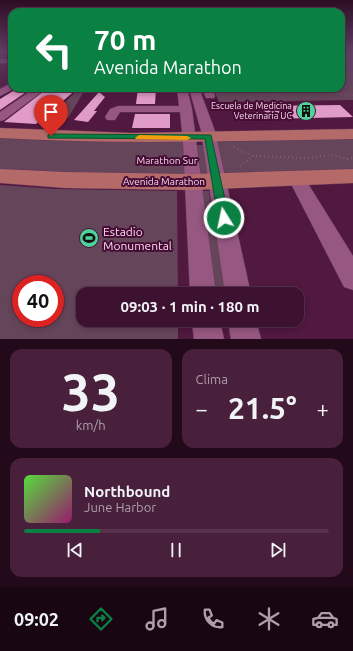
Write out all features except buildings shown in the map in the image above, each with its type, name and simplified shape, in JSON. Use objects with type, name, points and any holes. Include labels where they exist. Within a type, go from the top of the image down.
[{"type":"main road","points":[[0,133],[83,138],[189,138],[353,134]]},
{"type":"main road","name":"Avenida Marathon","points":[[0,176],[65,180],[192,182],[353,176]]},
{"type":"street","points":[[0,117],[36,92]]},
{"type":"street","points":[[175,92],[185,105],[202,287]]},
{"type":"street","points":[[195,92],[198,105],[206,125],[237,287]]},
{"type":"street","points":[[111,117],[114,111],[118,109],[185,105]]},
{"type":"street","points":[[296,178],[353,278]]},
{"type":"street","points":[[207,327],[209,339]]},
{"type":"street","points":[[243,327],[246,339]]},
{"type":"path","points":[[269,95],[279,96],[276,92]]},
{"type":"path","points":[[331,92],[335,94],[353,95]]},
{"type":"path","points":[[260,95],[265,102]]},
{"type":"path","points":[[228,144],[253,156],[309,158],[332,155],[353,158]]},
{"type":"path","points":[[236,170],[253,156]]},
{"type":"green space","points":[[345,67],[353,67],[353,100],[219,102],[215,92],[345,92]]},
{"type":"green space","points":[[76,92],[84,92],[68,118],[50,116]]},
{"type":"green space","points":[[353,136],[353,172],[221,175],[213,140]]},
{"type":"green space","name":"Marathon Sur","points":[[0,137],[44,140],[185,141],[187,175],[0,173]]},
{"type":"green space","points":[[195,145],[204,145],[209,175],[198,175]]},
{"type":"green space","name":"Estadio Monumental","points":[[0,185],[56,189],[177,191],[178,287],[76,287],[76,327],[178,327],[178,339],[0,339]]},
{"type":"green space","points":[[200,191],[209,191],[225,287],[211,287]]},
{"type":"slow traffic","points":[[139,138],[187,138]]},
{"type":"place","name":"Escuela de Medicina Veterinaria UC","points":[[306,111]]},
{"type":"place","name":"Estadio Monumental","points":[[89,238]]},
{"type":"route","points":[[51,136],[80,138],[208,137],[224,218]]}]
